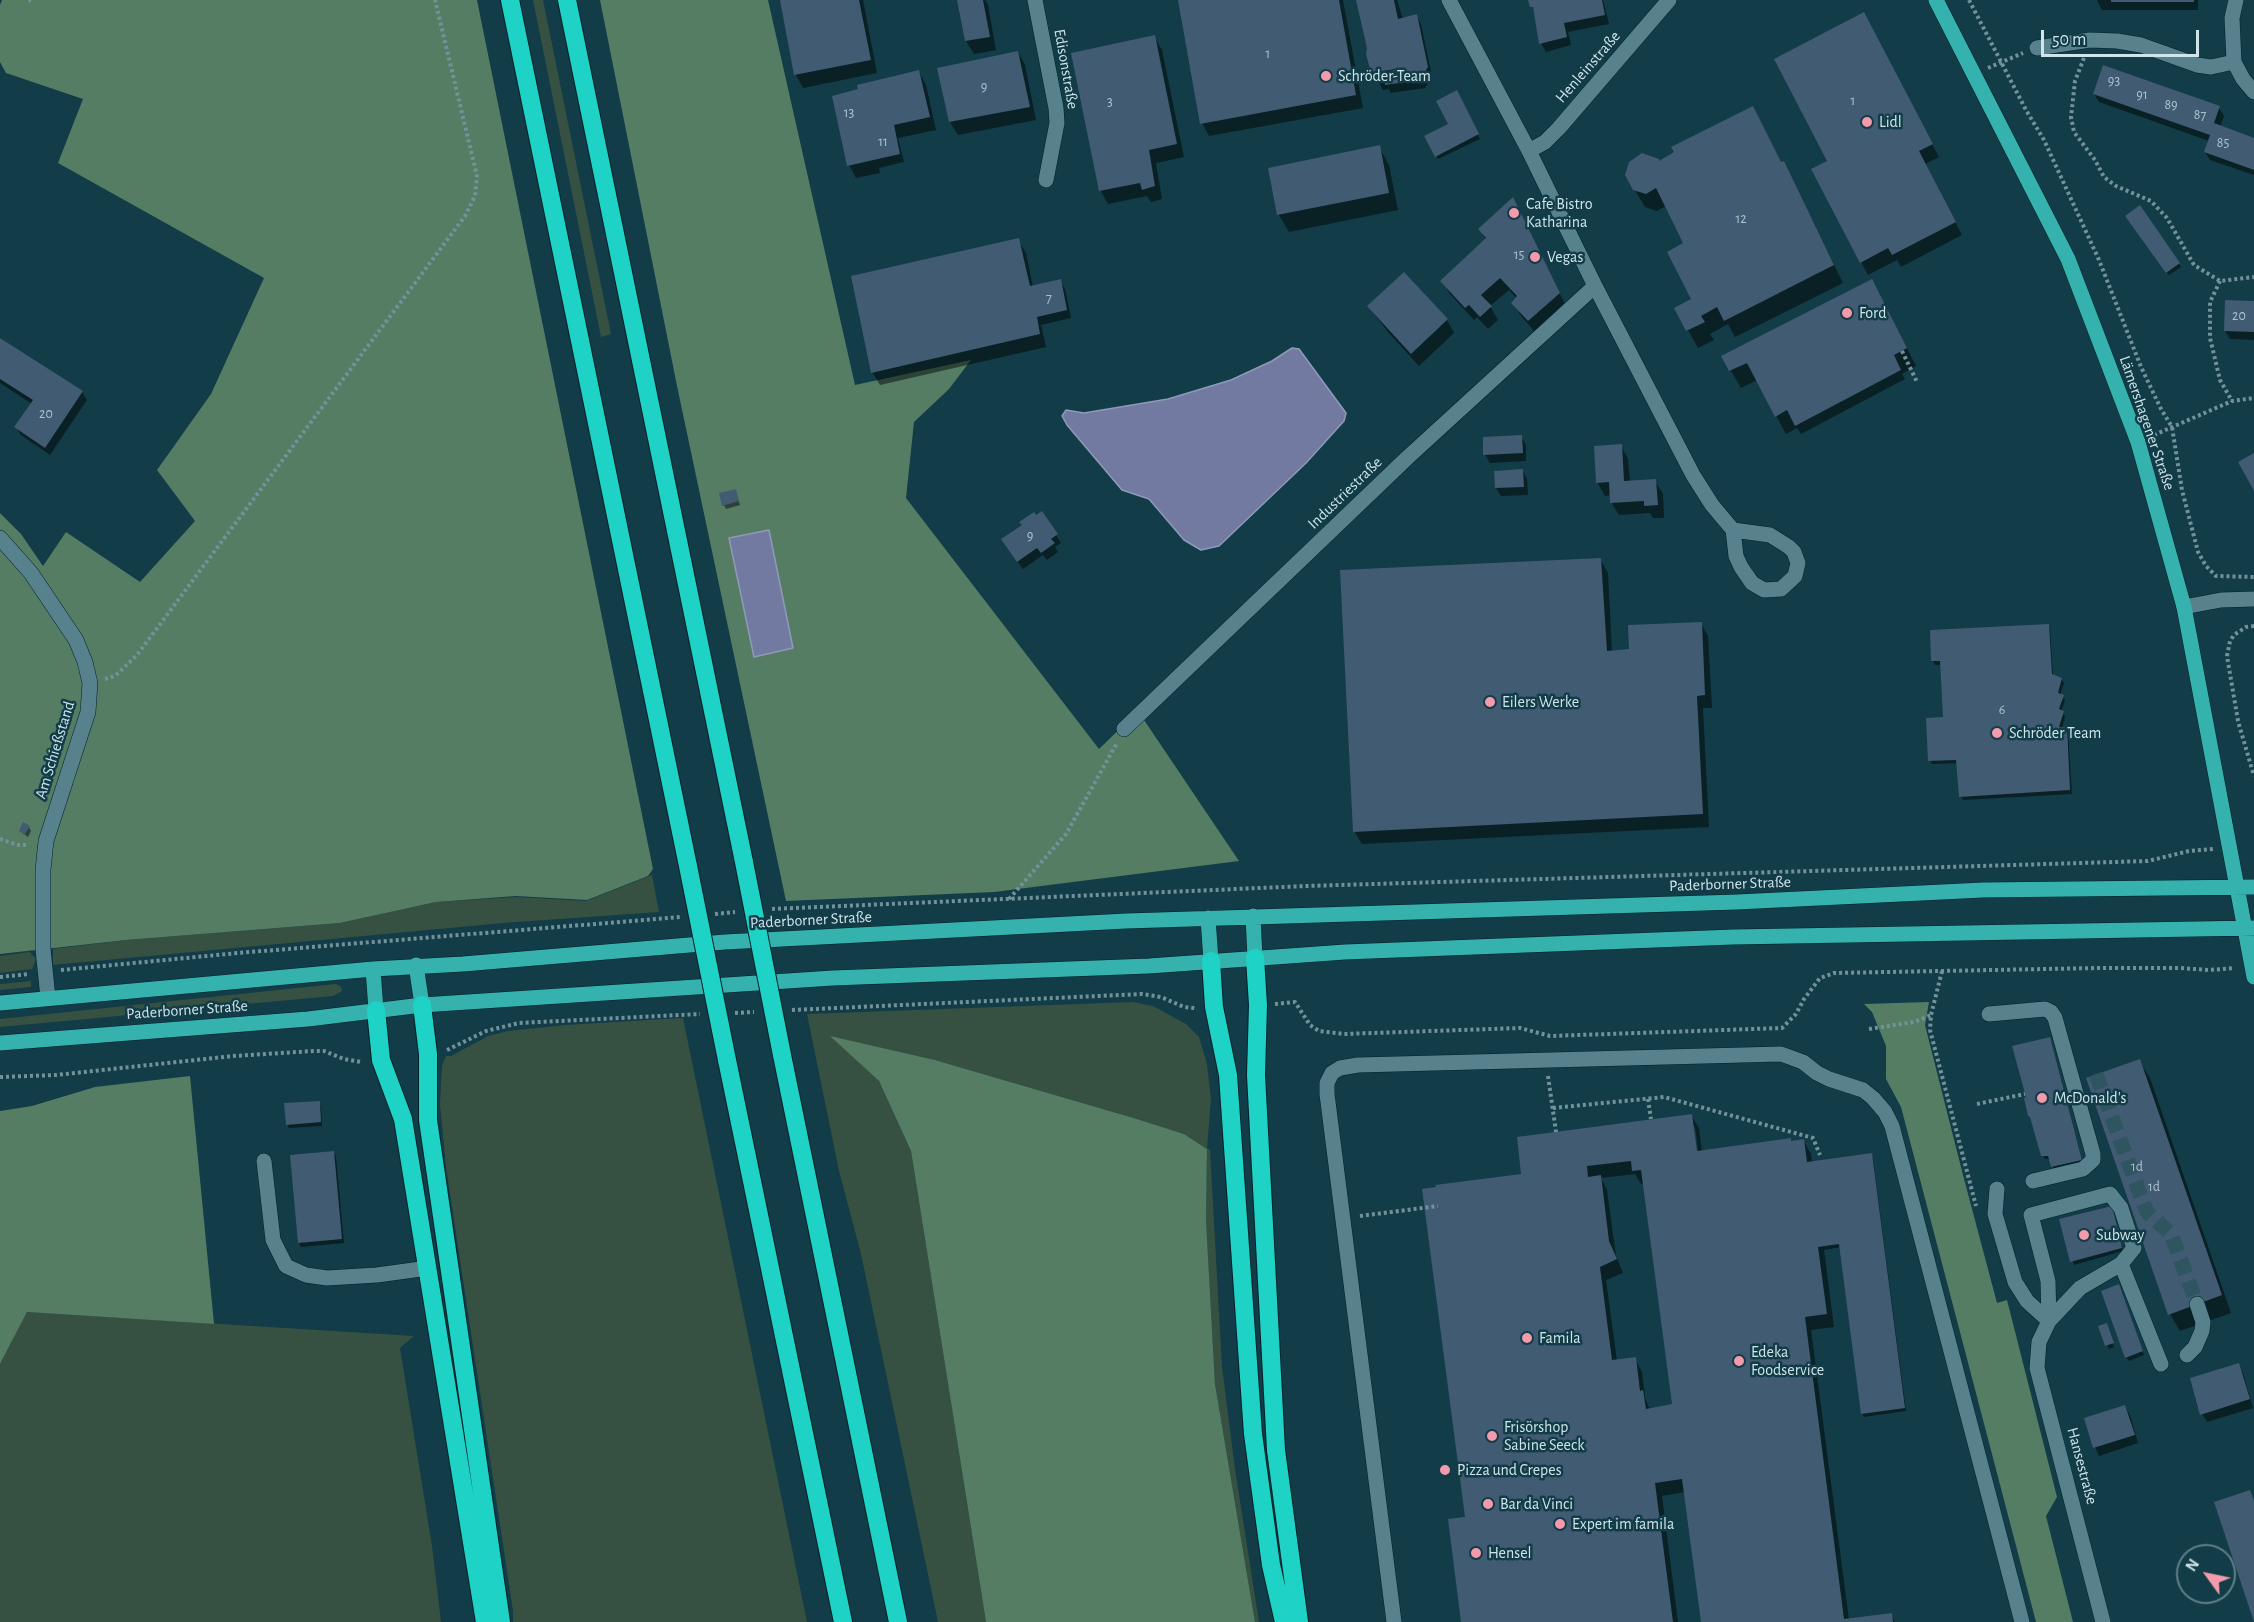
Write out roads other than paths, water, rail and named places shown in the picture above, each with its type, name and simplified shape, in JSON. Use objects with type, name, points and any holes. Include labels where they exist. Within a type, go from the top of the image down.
[{"type":"highway","points":[[510,0],[843,1622]]},
{"type":"highway","points":[[567,0],[898,1622]]},
{"type":"highway","points":[[1255,958],[1258,1005],[1256,1075],[1276,1450],[1299,1622]]},
{"type":"highway","points":[[1211,961],[1214,1007],[1228,1075],[1253,1434],[1271,1565],[1284,1622]]},
{"type":"highway","points":[[422,1005],[428,1054],[428,1120],[501,1622]]},
{"type":"highway","points":[[376,1010],[381,1060],[403,1119],[485,1622]]},
{"type":"main road","name":"Lämershagener Straße","points":[[1936,0],[2068,259],[2138,442],[2184,607],[2236,887],[2249,928],[2253,971]]},
{"type":"main road","name":"Paderborner Straße","points":[[0,1003],[416,965],[463,964],[725,942],[1253,916],[1737,902],[1983,890],[2254,887]]},
{"type":"main road","points":[[1253,916],[1255,958]]},
{"type":"main road","points":[[1208,918],[1211,961]]},
{"type":"main road","name":"Paderborner Straße","points":[[0,1043],[309,1019],[422,1005],[822,979],[1149,966],[1357,951],[1733,937],[2249,928]]},
{"type":"main road","points":[[416,965],[422,1005]]},
{"type":"main road","points":[[373,969],[376,1010]]},
{"type":"street","name":"Edisonstraße","points":[[1035,0],[1057,123],[1046,180]]},
{"type":"street","points":[[1449,0],[1693,475],[1712,505],[1733,530],[1736,556],[1748,577],[1758,588],[1770,591],[1780,589],[1795,576],[1798,563],[1794,552],[1789,547],[1770,534],[1733,530]]},
{"type":"street","name":"Henleinstraße","points":[[1529,152],[1545,142],[1559,128],[1669,0]]},
{"type":"street","points":[[2236,0],[2232,18],[2234,62],[2254,93]]},
{"type":"street","points":[[2037,48],[2090,40],[2141,45],[2197,65],[2211,67],[2234,62]]},
{"type":"street","name":"Industriestraße","points":[[1125,729],[1407,458],[1595,286]]},
{"type":"street","name":"Am Schießstand","points":[[0,538],[31,573],[75,640],[85,662],[90,683],[88,712],[46,841],[43,870],[43,949],[48,998]]},
{"type":"street","points":[[2184,607],[2221,600],[2254,599]]},
{"type":"street","points":[[1989,1014],[2045,1009],[2051,1012],[2055,1018],[2093,1154],[2093,1160],[2083,1169],[2032,1181]]},
{"type":"street","points":[[1394,1622],[1341,1218],[1327,1094],[1327,1083],[1332,1073],[1340,1068],[1358,1065],[1781,1054],[1803,1062],[1829,1079],[1863,1090],[1879,1105],[1892,1125],[2022,1622]]},
{"type":"street","points":[[264,1161],[273,1240],[286,1266],[306,1275],[327,1278],[377,1275],[428,1268]]},
{"type":"street","points":[[1997,1188],[1995,1214],[2015,1282],[2026,1301],[2049,1321]]},
{"type":"street","points":[[2110,1194],[2121,1208],[2134,1248],[2121,1264],[2080,1288],[2049,1321],[2048,1281],[2031,1215],[2110,1194]]},
{"type":"street","points":[[2121,1264],[2161,1364]]},
{"type":"street","points":[[2187,1355],[2195,1347],[2202,1331],[2203,1322],[2197,1305]]},
{"type":"street","name":"Hansestraße","points":[[2049,1321],[2039,1342],[2037,1368],[2103,1622]]},
{"type":"water","points":[[1292,348],[1299,349],[1346,413],[1344,421],[1306,463],[1219,546],[1201,550],[1184,540],[1149,499],[1122,490],[1062,416],[1066,410],[1084,413],[1168,399],[1231,380],[1272,361]]},
{"type":"water","points":[[769,530],[793,648],[754,657],[729,538]]},
{"type":"tunnel","points":[[2096,1074],[2144,1205],[2148,1213],[2171,1234],[2197,1304]]},
{"type":"place","name":"Schröder-Team","points":[[1326,76]]},
{"type":"place","name":"Lidl","points":[[1867,122]]},
{"type":"place","name":"Cafe Bistro Katharina","points":[[1514,213]]},
{"type":"place","name":"Vegas","points":[[1535,257]]},
{"type":"place","name":"Ford","points":[[1847,313]]},
{"type":"place","name":"Eilers Werke","points":[[1490,702]]},
{"type":"place","name":"Schröder Team","points":[[1997,733]]},
{"type":"place","name":"McDonald's","points":[[2042,1098]]},
{"type":"place","name":"Subway","points":[[2084,1235]]},
{"type":"place","name":"Famila","points":[[1527,1338]]},
{"type":"place","name":"Edeka Foodservice","points":[[1739,1361]]},
{"type":"place","name":"Frisörshop Sabine Seeck","points":[[1492,1436]]},
{"type":"place","name":"Pizza und Crepes","points":[[1445,1470]]},
{"type":"place","name":"Bar da Vinci","points":[[1488,1504]]},
{"type":"place","name":"Expert im famila","points":[[1560,1524]]},
{"type":"place","name":"Hensel","points":[[1476,1553]]}]
